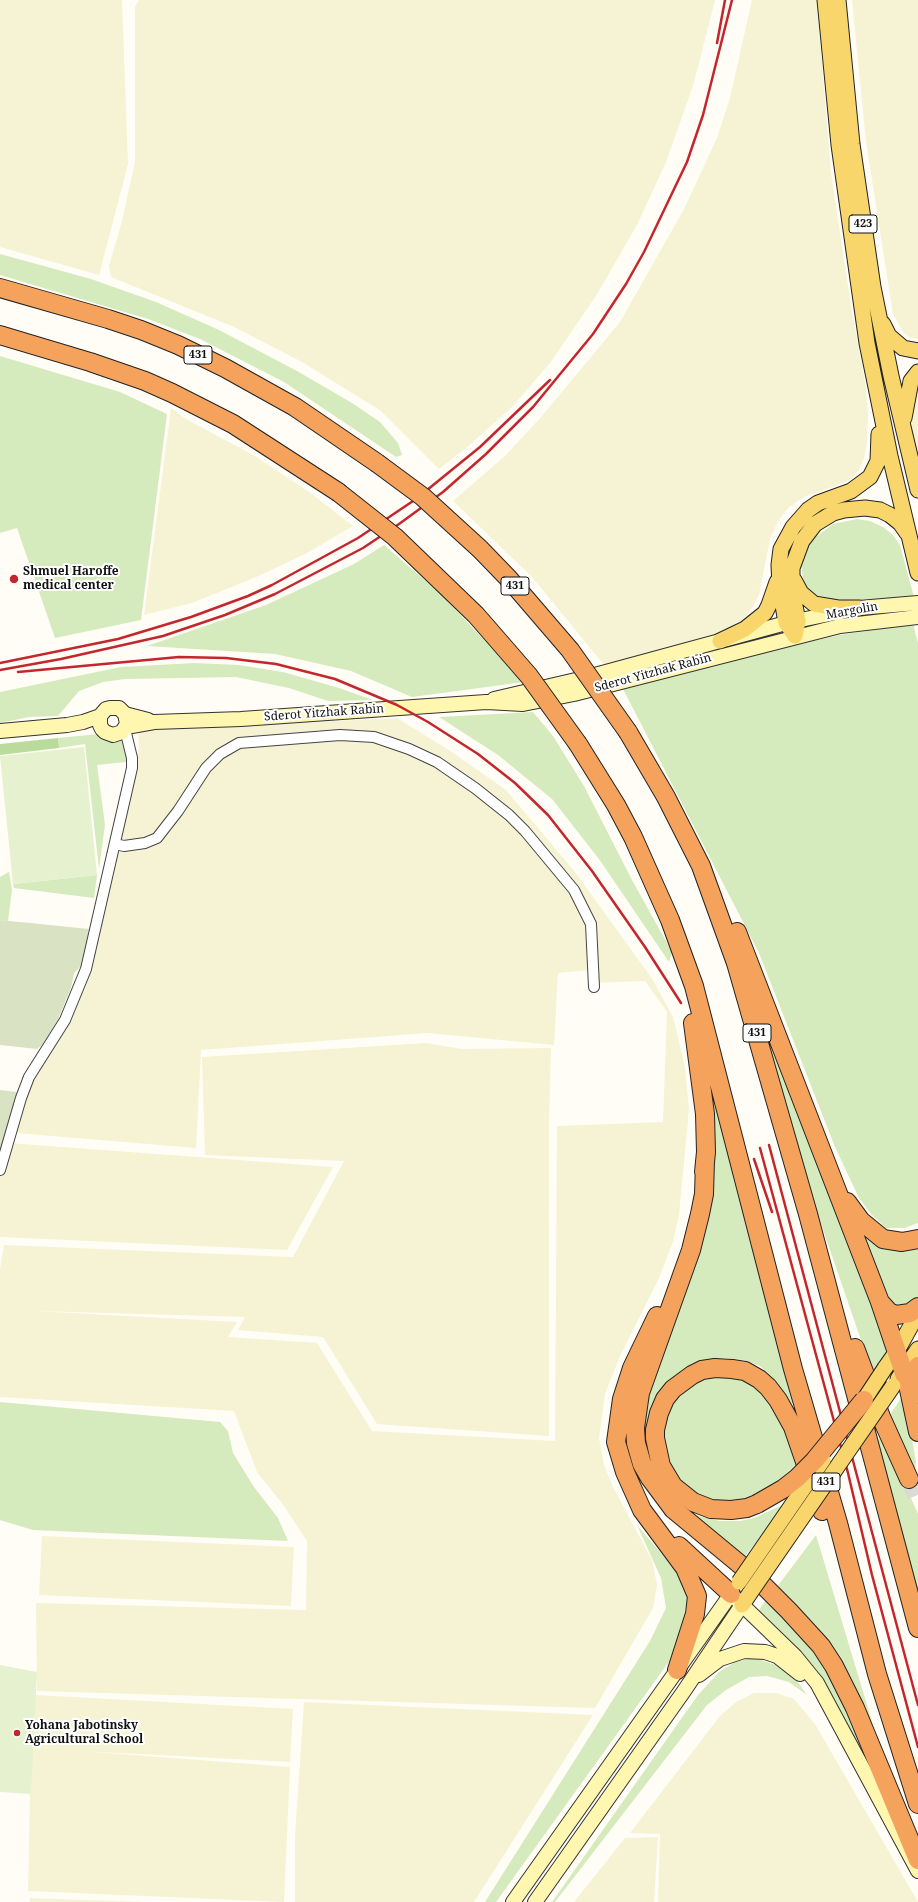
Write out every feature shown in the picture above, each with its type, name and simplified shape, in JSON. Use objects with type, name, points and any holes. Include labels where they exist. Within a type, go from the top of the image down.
[{"type":"highway","name":"431","points":[[0,288],[115,322],[178,345],[225,368],[295,407],[377,463],[423,497],[480,549],[509,579],[570,650],[628,732],[678,820],[706,880],[734,957],[808,1214],[918,1628]]},
{"type":"highway","name":"431","points":[[0,335],[90,362],[145,381],[172,393],[233,424],[338,492],[395,537],[476,615],[529,676],[578,744],[612,799],[654,882],[682,953],[697,999],[792,1361],[838,1523],[877,1674],[918,1804]]},
{"type":"highway","points":[[678,820],[727,907],[880,1302],[897,1351],[911,1369],[914,1384],[917,1425]]},
{"type":"highway","points":[[682,953],[705,1114],[705,1161],[700,1214],[691,1250],[640,1393],[635,1428],[636,1443],[642,1464],[650,1478],[674,1509],[754,1576],[790,1611],[821,1646],[834,1666],[855,1708],[918,1860]]},
{"type":"highway","points":[[822,1155],[847,1202],[869,1229],[883,1238],[892,1241],[902,1242],[918,1239]]},
{"type":"highway","points":[[705,1161],[700,1195],[679,1268],[632,1368],[622,1399],[616,1442],[618,1455],[630,1485],[636,1497],[657,1525],[741,1593]]},
{"type":"highway","points":[[808,1214],[862,1368],[909,1479]]},
{"type":"highway","points":[[880,1302],[889,1312],[896,1314],[910,1312],[918,1307]]},
{"type":"highway","points":[[864,1400],[814,1461],[797,1478],[783,1489],[757,1504],[746,1508],[731,1510],[711,1509],[693,1502],[673,1486],[661,1466],[655,1438],[655,1430],[659,1413],[665,1400],[674,1389],[692,1375],[702,1370],[732,1368],[745,1372],[759,1379],[778,1400],[795,1432],[877,1674]]},
{"type":"highway","points":[[630,1485],[648,1520],[685,1568],[696,1596],[693,1621],[677,1670]]},
{"type":"main road","name":"423","points":[[825,0],[839,145],[867,343],[878,399],[918,573]]},
{"type":"main road","name":"423","points":[[838,0],[852,144],[878,317],[918,490]]},
{"type":"main road","points":[[878,317],[889,336],[903,348],[918,351]]},
{"type":"main road","points":[[907,444],[904,425],[905,405],[911,381],[918,372]]},
{"type":"main road","points":[[720,641],[745,629],[765,613],[773,595],[778,577],[781,549],[793,527],[800,518],[818,503],[858,487],[870,477],[875,469],[880,445],[878,399]]},
{"type":"main road","points":[[792,622],[792,568],[800,545],[808,531],[824,518],[844,510],[866,508],[880,510],[890,515],[900,523],[909,536]]},
{"type":"main road","points":[[792,568],[794,579],[801,593],[814,604],[838,608],[859,608]]},
{"type":"main road","points":[[778,577],[796,636]]},
{"type":"main road","name":"Margolin","points":[[792,622],[859,608],[918,603]]},
{"type":"main road","name":"Margolin","points":[[796,636],[840,626],[918,617]]},
{"type":"main road","name":"Sderot Yitzhak Rabin","points":[[0,731],[67,725],[115,725],[142,719],[162,722],[241,719],[486,702],[580,679],[792,622]]},
{"type":"main road","name":"Sderot Yitzhak Rabin","points":[[486,702],[514,705],[554,699],[796,636]]},
{"type":"main road","points":[[534,1902],[684,1691],[741,1593],[897,1351],[918,1313]]},
{"type":"main road","points":[[513,1902],[677,1670],[741,1593],[893,1386],[911,1369],[918,1349]]},
{"type":"main road","points":[[741,1593],[807,1670],[816,1683],[918,1871]]},
{"type":"main road","points":[[684,1691],[709,1666],[732,1654],[744,1651],[755,1651],[777,1656],[797,1670],[816,1692],[863,1770]]},
{"type":"street","points":[[0,1170],[21,1098],[29,1077],[65,1020],[83,979],[132,768],[115,725]]},
{"type":"street","points":[[114,844],[124,846],[145,843],[157,838],[178,811],[206,768],[220,754],[239,743],[340,735],[374,737],[410,749],[437,762],[475,788],[509,815],[524,831],[574,890],[591,924],[594,987]]},
{"type":"shaded area","points":[[0,0],[122,0],[128,164],[99,275],[0,247]]},
{"type":"shaded area","points":[[139,0],[715,0],[693,86],[666,162],[637,225],[596,296],[550,363],[512,407],[466,448],[439,469],[381,411],[302,362],[234,327],[111,277],[109,266],[122,221],[135,162],[135,7]]},
{"type":"shaded area","points":[[752,0],[817,0],[831,173],[851,306],[866,388],[868,415],[867,442],[864,458],[859,470],[850,480],[804,497],[789,507],[778,521],[770,539],[759,595],[752,608],[743,619],[715,636],[604,665],[532,577],[453,501],[506,455],[541,417],[620,322],[684,209],[717,138],[730,98]]},
{"type":"shaded area","points":[[852,0],[918,0],[918,339],[909,337],[903,332],[893,314],[866,142]]},
{"type":"shaded area","points":[[918,384],[918,456],[913,441],[911,409]]},
{"type":"shaded area","points":[[171,408],[186,419],[255,456],[312,494],[353,526],[307,553],[261,575],[192,603],[144,615]]},
{"type":"shaded area","points":[[397,718],[452,752],[506,790],[575,872],[653,980],[673,1017],[685,1067],[689,1110],[679,1215],[673,1242],[659,1278],[620,1356],[605,1394],[599,1438],[604,1465],[613,1487],[652,1560],[657,1585],[653,1608],[595,1708],[37,1691],[36,1603],[306,1610],[307,1541],[284,1506],[257,1472],[234,1411],[0,1397],[0,1269],[4,1245],[293,1257],[344,1161],[205,1155],[202,1057],[426,1043],[462,1049],[551,1048],[549,1123],[549,1436],[377,1424],[323,1337],[238,1330],[245,1317],[36,1311],[237,1322],[228,1337],[317,1343],[372,1431],[555,1441],[557,1126],[663,1122],[667,1012],[645,981],[591,983],[589,970],[558,973],[554,1045],[428,1033],[201,1050],[196,1148],[16,1133],[30,1075],[74,997],[104,892],[139,748],[138,730]]},
{"type":"shaded area","points":[[8,1143],[333,1167],[287,1250],[0,1237],[0,1171]]},
{"type":"shaded area","points":[[42,1536],[294,1547],[291,1606],[39,1595]]},
{"type":"shaded area","points":[[754,1693],[776,1693],[794,1699],[815,1724],[918,1902],[658,1902],[660,1834],[630,1833],[720,1716],[736,1702]]},
{"type":"shaded area","points":[[36,1695],[293,1709],[290,1762],[82,1751],[290,1767],[284,1902],[28,1891],[31,1747]]},
{"type":"shaded area","points":[[304,1702],[593,1715],[474,1902],[295,1902],[295,1835]]},
{"type":"shaded area","points":[[658,1837],[654,1902],[574,1902],[625,1838]]},
{"type":"shaded area","points":[[30,1898],[143,1902],[30,1902]]},
{"type":"green space","points":[[0,254],[91,279],[156,302],[219,330],[297,371],[352,403],[380,422],[398,443],[402,455],[396,457],[284,382],[200,339],[148,319],[0,275]]},
{"type":"green space","points":[[0,356],[120,392],[167,414],[141,620],[55,638],[17,528],[0,533]]},
{"type":"green space","points":[[857,519],[870,521],[883,527],[893,535],[900,545],[914,597],[840,601],[827,600],[809,593],[804,585],[801,564],[813,539],[833,524]]},
{"type":"green space","points":[[384,545],[440,593],[524,682],[412,697],[351,671],[275,654],[147,646],[266,605],[354,564]]},
{"type":"green space","points":[[913,624],[918,643],[918,1223],[905,1228],[886,1228],[871,1214],[859,1198],[835,1147],[759,953],[623,689],[733,659],[840,635]]},
{"type":"green space","points":[[194,663],[239,665],[283,672],[339,688],[373,700],[328,701],[289,688],[236,677],[125,679],[103,682],[79,691],[58,716],[29,717],[0,723],[0,692],[121,667]]},
{"type":"green space","points":[[533,712],[553,736],[584,786],[632,880],[672,952],[669,962],[599,859],[552,799],[498,755],[439,717]]},
{"type":"green space","points":[[128,731],[129,750],[126,762],[97,765],[105,825],[99,869],[85,744],[59,748],[58,738]]},
{"type":"green space","points":[[58,738],[59,748],[0,755],[0,744]]},
{"type":"green space","points":[[84,747],[97,875],[13,884],[0,756]]},
{"type":"green space","points":[[9,872],[12,890],[8,921],[0,920],[0,877]]},
{"type":"green space","points":[[97,875],[94,898],[14,888],[13,884]]},
{"type":"green space","points":[[0,920],[89,929],[83,964],[74,973],[71,988],[58,1019],[42,1045],[37,1049],[0,1045]]},
{"type":"green space","points":[[766,1020],[892,1349],[873,1375],[798,1157],[759,1021]]},
{"type":"green space","points":[[716,1087],[796,1400],[790,1404],[773,1378],[760,1366],[744,1360],[723,1358],[700,1362],[649,1435],[639,1436],[641,1417],[693,1268],[707,1089]]},
{"type":"green space","points":[[0,1090],[17,1092],[0,1153]]},
{"type":"green space","points":[[863,1236],[880,1246],[896,1251],[918,1249],[918,1297],[910,1304],[900,1305],[891,1302]]},
{"type":"green space","points":[[716,1376],[742,1378],[762,1392],[779,1416],[798,1463],[780,1479],[754,1497],[745,1501],[713,1502],[697,1495],[679,1481],[668,1463],[662,1431],[672,1403],[679,1394],[704,1378]]},
{"type":"green space","points":[[904,1394],[916,1462],[914,1476],[889,1416]]},
{"type":"green space","points":[[0,1402],[220,1422],[228,1431],[233,1453],[254,1487],[278,1518],[288,1541],[33,1530],[0,1520]]},
{"type":"green space","points":[[882,1432],[918,1514],[918,1597],[877,1444]]},
{"type":"green space","points":[[785,1504],[744,1558],[683,1509],[702,1517],[720,1521],[740,1521],[754,1518]]},
{"type":"green space","points":[[637,1525],[683,1579],[690,1605],[678,1649],[496,1902],[485,1902],[650,1641],[666,1608],[661,1578]]},
{"type":"green space","points":[[816,1535],[873,1725],[835,1657],[777,1587]]},
{"type":"green space","points":[[767,1598],[796,1627],[823,1664],[838,1692],[866,1758],[818,1671],[792,1642],[759,1610]]},
{"type":"green space","points":[[749,1659],[761,1660],[778,1666],[792,1674],[807,1695],[789,1682],[767,1676],[749,1677],[726,1690],[707,1705],[555,1902],[552,1902],[698,1695],[719,1672],[735,1662]]},
{"type":"green space","points":[[0,1665],[37,1672],[31,1794],[0,1792]]},
{"type":"tunnel","points":[[909,1479],[918,1499]]},
{"type":"railway","points":[[717,43],[725,0]]},
{"type":"railway","points":[[0,670],[61,659],[163,636],[225,615],[275,594],[363,548],[443,492],[486,454],[533,407],[593,334],[626,284],[644,252],[687,162],[703,115],[732,0]]},
{"type":"railway","points":[[0,663],[118,639],[191,617],[248,596],[272,585],[358,538],[416,499],[480,447],[550,380]]},
{"type":"railway","points":[[18,672],[179,657],[226,658],[276,664],[335,679],[397,705],[428,722],[478,754],[515,783],[548,815],[592,871],[645,947],[681,1003]]},
{"type":"railway","points":[[769,1145],[918,1705]]},
{"type":"railway","points":[[760,1148],[848,1473],[872,1575],[918,1747]]},
{"type":"railway","points":[[754,1159],[772,1212]]},
{"type":"place","name":"Shmuel Haroffe medical center","points":[[14,579]]},
{"type":"place","name":"Yohana Jabotinsky Agricultural School","points":[[17,1733]]}]
